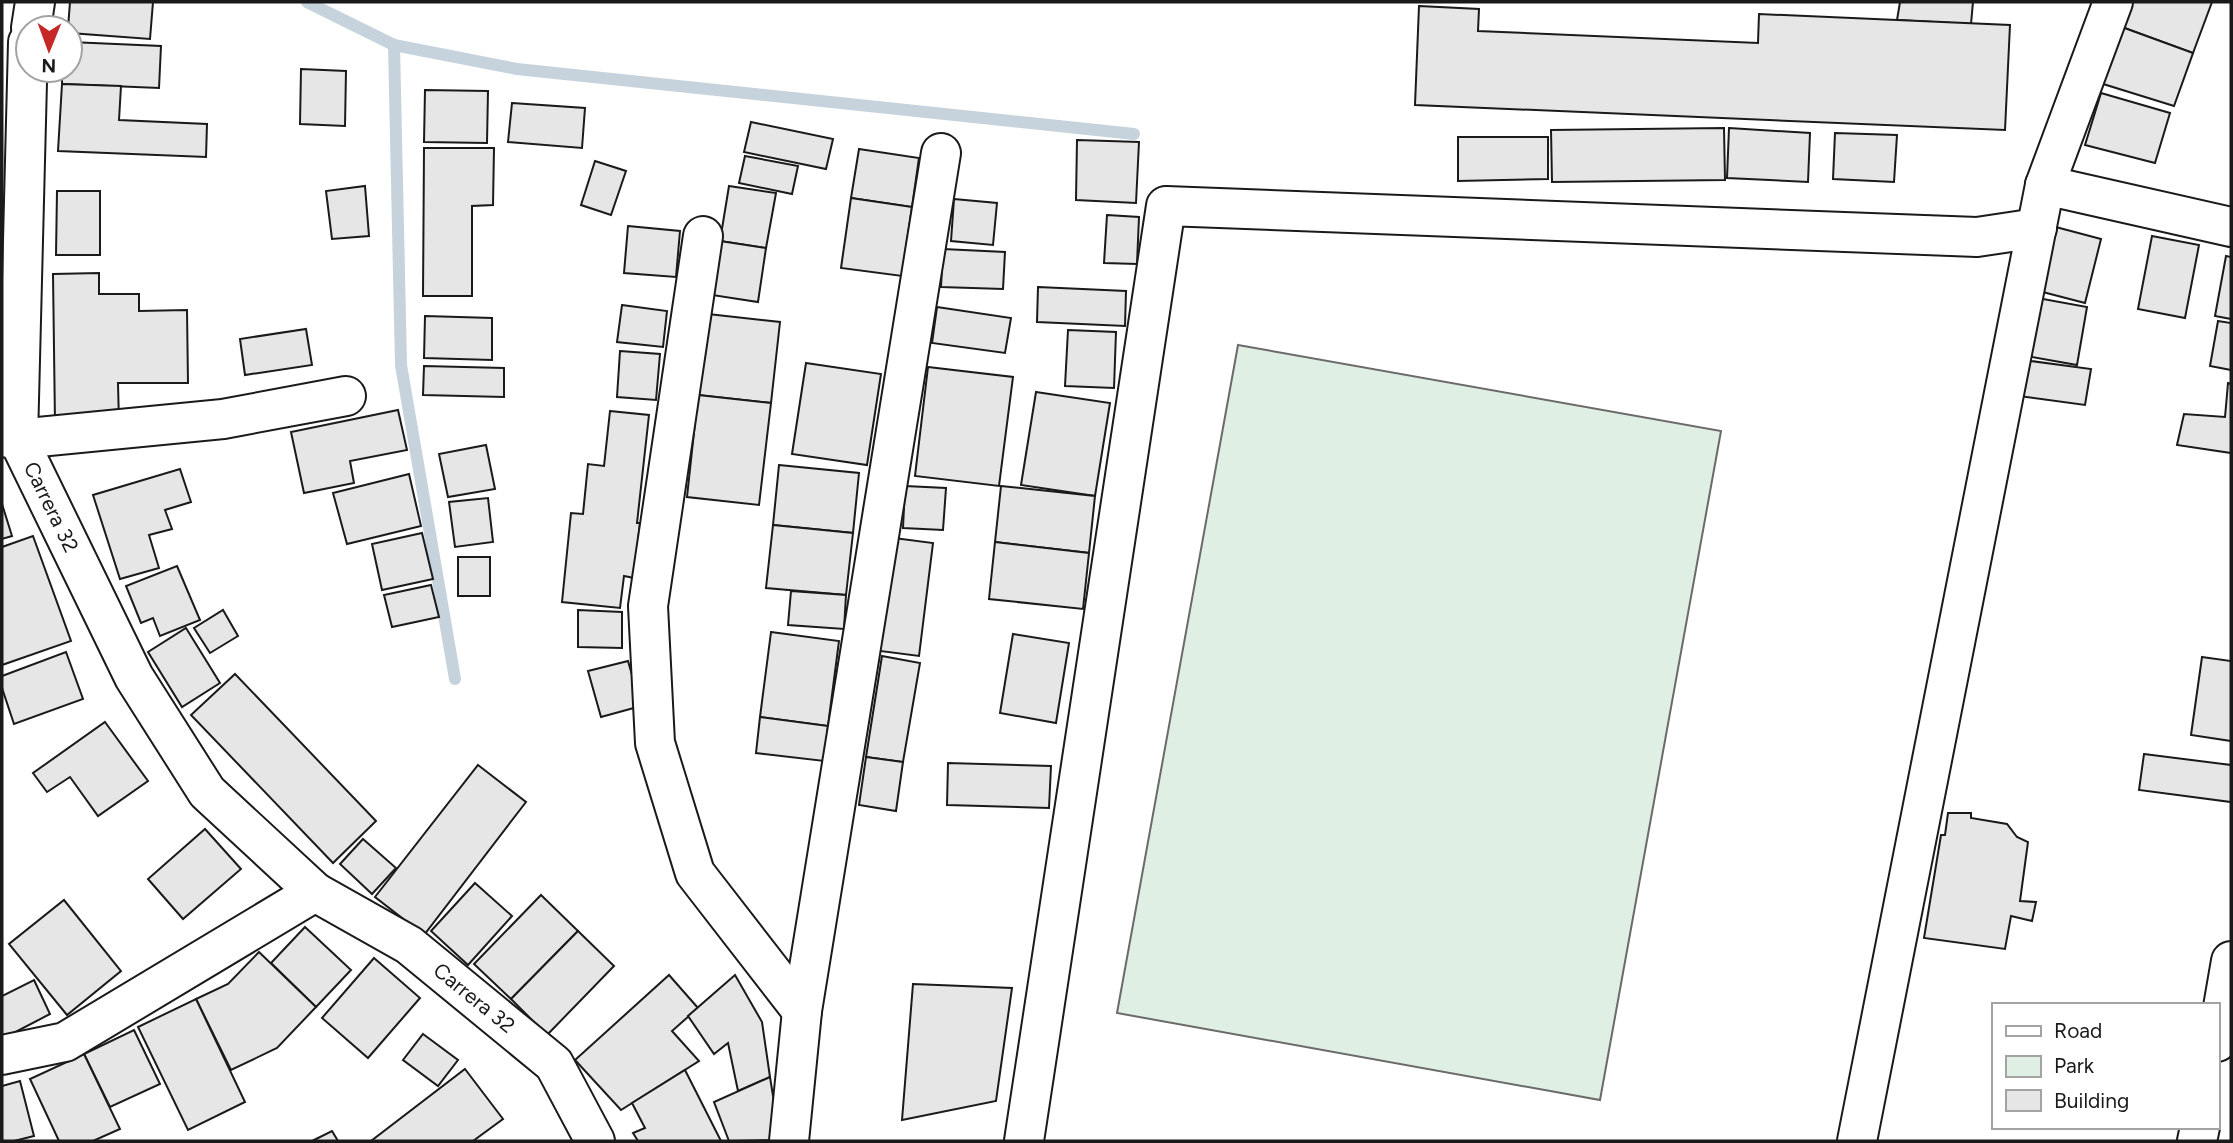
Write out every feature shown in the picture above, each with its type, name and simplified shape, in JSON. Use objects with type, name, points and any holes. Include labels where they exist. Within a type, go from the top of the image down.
[{"type":"street","points":[[1857,1141],[2045,185],[2113,2]]},
{"type":"street","name":"Carrera 32","points":[[26,84],[10,438],[134,677],[207,792],[315,892],[409,945],[554,1064],[595,1141]]},
{"type":"street","points":[[789,1141],[802,1011],[941,153]]},
{"type":"street","points":[[2045,185],[2231,227]]},
{"type":"street","points":[[1024,1141],[1166,206],[1977,237],[2036,228]]},
{"type":"street","points":[[703,236],[648,607],[654,743],[695,873],[802,1011]]},
{"type":"street","points":[[10,438],[223,419],[346,396]]},
{"type":"street","points":[[2,1055],[65,1042],[315,892]]},
{"type":"street","points":[[2219,1030],[2231,961]]},
{"type":"green space","points":[[1238,345],[1721,431],[1600,1100],[1117,1013]]},
{"type":"building","points":[[70,2],[153,2],[150,39],[84,34],[84,14],[69,14]]},
{"type":"building","points":[[1900,2],[1973,2],[1971,24],[1897,20]]},
{"type":"building","points":[[2128,2],[2212,2],[2193,53],[2119,26]]},
{"type":"building","points":[[1419,6],[1479,9],[1478,31],[1758,43],[1759,14],[2010,25],[2005,130],[1415,105]]},
{"type":"building","points":[[2119,26],[2193,53],[2174,106],[2100,83]]},
{"type":"building","points":[[84,43],[161,46],[159,88],[62,84],[84,84]]},
{"type":"building","points":[[301,69],[346,71],[345,126],[300,124]]},
{"type":"building","points":[[62,84],[121,86],[119,120],[207,124],[206,157],[58,151]]},
{"type":"building","points":[[425,90],[488,91],[487,143],[424,142]]},
{"type":"building","points":[[2101,93],[2170,113],[2155,163],[2085,145]]},
{"type":"building","points":[[512,103],[585,108],[582,148],[508,142]]},
{"type":"building","points":[[751,122],[833,139],[826,169],[744,152]]},
{"type":"building","points":[[1724,128],[1725,180],[1552,182],[1551,130]]},
{"type":"building","points":[[1729,128],[1810,133],[1808,182],[1727,178]]},
{"type":"building","points":[[1835,133],[1897,135],[1894,182],[1833,179]]},
{"type":"building","points":[[1458,137],[1548,137],[1548,179],[1458,181]]},
{"type":"building","points":[[1077,140],[1139,142],[1136,203],[1076,200]]},
{"type":"building","points":[[424,148],[494,148],[493,205],[472,206],[472,296],[423,296]]},
{"type":"building","points":[[859,149],[919,158],[912,207],[851,198]]},
{"type":"building","points":[[745,156],[798,166],[792,194],[739,183]]},
{"type":"building","points":[[595,161],[626,171],[611,215],[581,205]]},
{"type":"building","points":[[365,186],[369,236],[332,239],[326,191]]},
{"type":"building","points":[[729,186],[776,193],[766,248],[720,241]]},
{"type":"building","points":[[57,191],[100,191],[100,255],[56,255]]},
{"type":"building","points":[[851,198],[912,207],[902,276],[841,268]]},
{"type":"building","points":[[954,199],[997,203],[993,245],[951,241]]},
{"type":"building","points":[[1107,215],[1139,217],[1137,264],[1104,263]]},
{"type":"building","points":[[628,226],[680,231],[676,277],[624,273]]},
{"type":"building","points":[[2052,226],[2101,239],[2085,303],[2035,290]]},
{"type":"building","points":[[2152,236],[2199,245],[2185,318],[2138,309]]},
{"type":"building","points":[[720,241],[766,248],[758,302],[712,295]]},
{"type":"building","points":[[943,249],[1005,252],[1003,289],[941,287]]},
{"type":"building","points":[[2226,256],[2231,257],[2231,319],[2215,316]]},
{"type":"building","points":[[99,273],[99,294],[139,294],[139,311],[187,310],[188,383],[118,383],[119,423],[55,423],[53,274]]},
{"type":"building","points":[[1038,287],[1126,291],[1125,326],[1037,322]]},
{"type":"building","points":[[2032,297],[2087,307],[2077,365],[2021,355]]},
{"type":"building","points":[[622,305],[667,311],[663,347],[617,342]]},
{"type":"building","points":[[937,307],[1011,318],[1005,353],[932,343]]},
{"type":"building","points":[[708,314],[780,322],[771,403],[698,395]]},
{"type":"building","points":[[425,316],[492,318],[492,360],[424,358]]},
{"type":"building","points":[[2218,321],[2231,323],[2231,370],[2210,366]]},
{"type":"building","points":[[306,329],[312,365],[245,375],[240,339]]},
{"type":"building","points":[[1068,330],[1116,332],[1114,388],[1065,386]]},
{"type":"building","points":[[620,351],[660,354],[656,400],[617,397]]},
{"type":"building","points":[[2016,359],[2091,369],[2085,405],[2011,395]]},
{"type":"building","points":[[806,363],[881,374],[867,465],[792,454]]},
{"type":"building","points":[[424,366],[504,368],[504,397],[423,395]]},
{"type":"building","points":[[928,367],[1013,377],[999,486],[915,476]]},
{"type":"building","points":[[2228,383],[2231,384],[2231,453],[2177,445],[2184,414],[2225,417]]},
{"type":"building","points":[[1036,392],[1110,403],[1095,496],[1021,485]]},
{"type":"building","points":[[698,395],[771,403],[759,505],[687,497]]},
{"type":"building","points":[[398,410],[407,450],[350,461],[354,483],[304,493],[291,432]]},
{"type":"building","points":[[610,411],[649,415],[634,578],[624,576],[620,608],[562,602],[571,513],[583,514],[588,464],[604,466]]},
{"type":"building","points":[[486,445],[495,489],[448,497],[439,454]]},
{"type":"building","points":[[779,465],[859,473],[853,533],[773,525]]},
{"type":"building","points":[[180,469],[191,502],[165,510],[172,529],[149,535],[159,568],[120,579],[93,495]]},
{"type":"building","points":[[409,474],[421,526],[347,544],[333,493]]},
{"type":"building","points":[[905,486],[946,488],[943,530],[903,528]]},
{"type":"building","points":[[1001,486],[1095,496],[1089,553],[995,542]]},
{"type":"building","points":[[488,498],[493,542],[455,547],[449,502]]},
{"type":"building","points":[[2,504],[12,536],[2,539]]},
{"type":"building","points":[[773,525],[853,533],[846,595],[766,588]]},
{"type":"building","points":[[422,533],[433,579],[382,590],[372,544]]},
{"type":"building","points":[[33,536],[71,641],[2,665],[2,547]]},
{"type":"building","points":[[894,538],[933,543],[919,656],[880,651]]},
{"type":"building","points":[[995,542],[1089,553],[1083,609],[989,599]]},
{"type":"building","points":[[458,557],[490,557],[490,596],[458,596]]},
{"type":"building","points":[[177,566],[200,620],[160,636],[153,618],[141,623],[126,586]]},
{"type":"building","points":[[431,585],[439,617],[392,627],[384,595]]},
{"type":"building","points":[[791,591],[846,595],[844,629],[788,625]]},
{"type":"building","points":[[223,610],[238,636],[210,653],[194,628]]},
{"type":"building","points":[[578,610],[622,612],[622,648],[578,647]]},
{"type":"building","points":[[186,628],[220,683],[182,707],[148,652]]},
{"type":"building","points":[[771,632],[839,641],[828,726],[760,717]]},
{"type":"building","points":[[1013,634],[1069,643],[1056,723],[1000,713]]},
{"type":"building","points":[[66,652],[83,699],[14,724],[2,688],[2,676]]},
{"type":"building","points":[[882,656],[920,663],[903,762],[866,757]]},
{"type":"building","points":[[2202,657],[2231,661],[2231,741],[2191,735]]},
{"type":"building","points":[[628,661],[641,706],[601,717],[588,671]]},
{"type":"building","points":[[235,674],[376,821],[333,863],[191,715]]},
{"type":"building","points":[[760,717],[828,726],[824,761],[756,753]]},
{"type":"building","points":[[105,722],[148,781],[98,816],[70,777],[47,792],[33,773]]},
{"type":"building","points":[[2144,754],[2231,765],[2231,802],[2139,790]]},
{"type":"building","points":[[866,757],[903,762],[896,811],[859,805]]},
{"type":"building","points":[[948,763],[1051,766],[1049,808],[947,805]]},
{"type":"building","points":[[478,765],[526,802],[424,935],[375,897]]},
{"type":"building","points":[[1948,813],[1971,813],[1971,818],[2007,824],[2017,837],[2028,842],[2020,901],[2036,902],[2032,921],[2011,916],[2005,949],[1924,938],[1941,835],[1945,835]]},
{"type":"building","points":[[205,829],[241,869],[183,919],[148,879]]},
{"type":"building","points":[[363,839],[396,868],[372,894],[340,864]]},
{"type":"building","points":[[475,883],[512,916],[468,965],[431,931]]},
{"type":"building","points":[[541,895],[578,931],[511,999],[474,964]]},
{"type":"building","points":[[64,900],[121,971],[67,1015],[9,944]]},
{"type":"building","points":[[305,927],[351,970],[316,1007],[271,963]]},
{"type":"building","points":[[578,931],[614,966],[547,1035],[511,999]]},
{"type":"building","points":[[259,952],[316,1007],[277,1048],[231,1070],[196,999],[228,984]]},
{"type":"building","points":[[374,958],[420,998],[368,1058],[322,1018]]},
{"type":"building","points":[[669,975],[698,1008],[672,1031],[699,1061],[621,1110],[575,1060]]},
{"type":"building","points":[[735,975],[762,1022],[770,1077],[738,1091],[728,1043],[714,1054],[688,1016]]},
{"type":"building","points":[[34,980],[50,1014],[2,1039],[2,996]]},
{"type":"building","points":[[913,984],[1012,988],[996,1101],[902,1120]]},
{"type":"building","points":[[196,999],[245,1102],[188,1130],[138,1027]]},
{"type":"building","points":[[134,1030],[160,1084],[110,1107],[84,1054]]},
{"type":"building","points":[[423,1034],[458,1060],[438,1086],[403,1060]]},
{"type":"building","points":[[84,1054],[120,1129],[93,1141],[59,1141],[30,1079]]},
{"type":"building","points":[[465,1069],[503,1119],[473,1141],[371,1141]]},
{"type":"building","points":[[685,1070],[721,1141],[638,1141],[633,1133],[645,1128],[632,1103]]},
{"type":"building","points":[[770,1077],[780,1140],[729,1141],[714,1102]]},
{"type":"building","points":[[20,1081],[34,1136],[2,1141],[2,1086]]},
{"type":"building","points":[[332,1131],[338,1141],[312,1141]]},
{"type":"waterway","points":[[307,2],[394,45],[517,69],[1134,134]]},
{"type":"waterway","points":[[394,45],[401,365],[455,679]]}]
